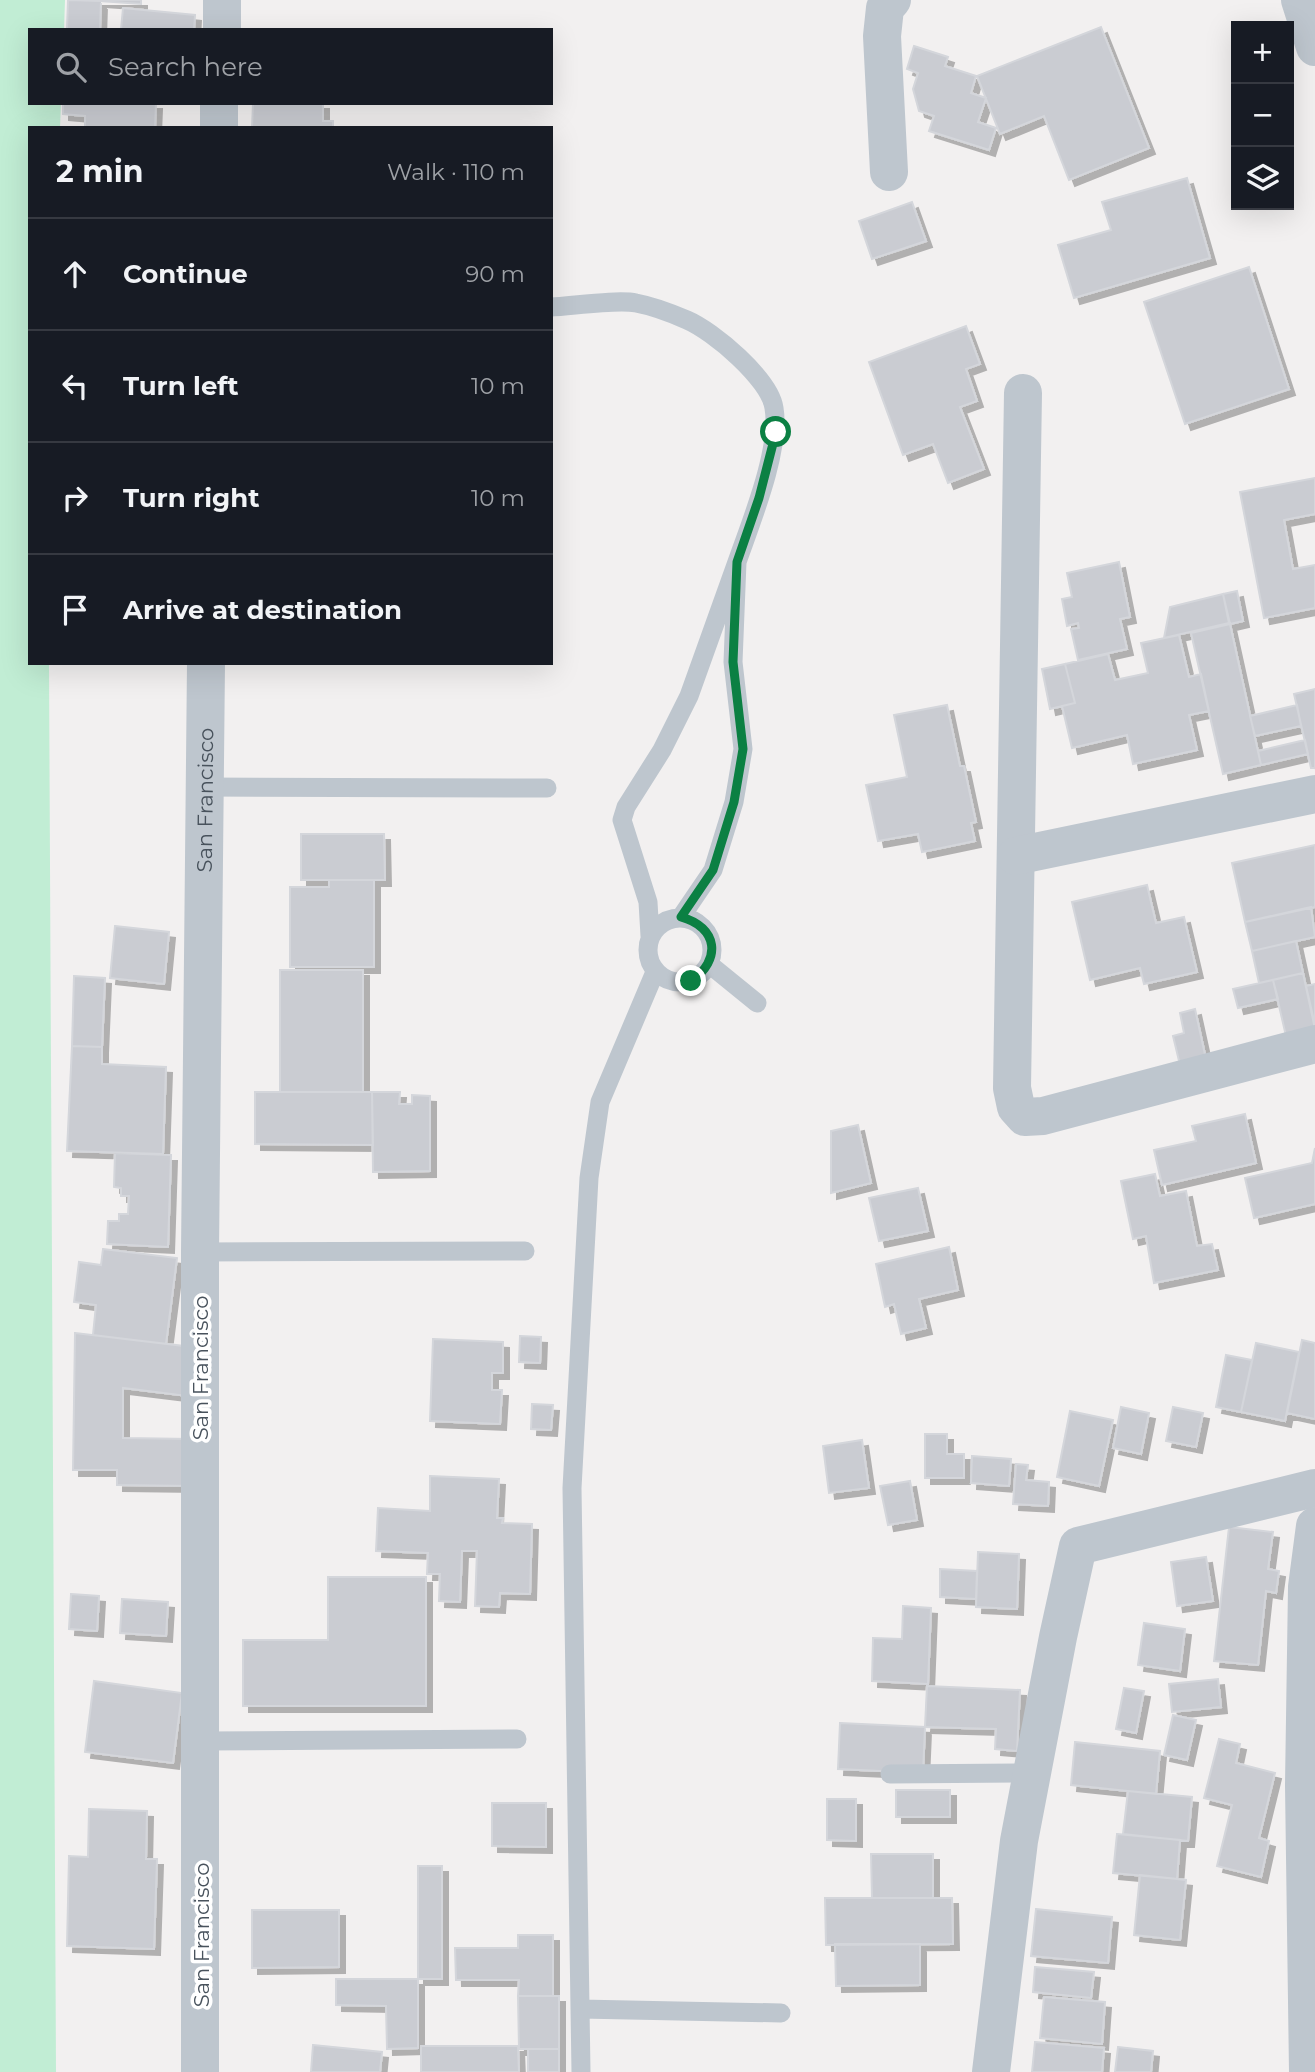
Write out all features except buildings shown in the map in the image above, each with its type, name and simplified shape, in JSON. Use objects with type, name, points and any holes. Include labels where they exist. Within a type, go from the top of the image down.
[{"type":"street","points":[[222,0],[222,28]]},
{"type":"street","points":[[889,172],[882,36],[885,8],[892,0]]},
{"type":"street","points":[[1300,0],[1315,47]]},
{"type":"street","points":[[219,105],[219,126]]},
{"type":"street","points":[[1023,393],[1012,1088],[1016,1107],[1025,1117],[1043,1116],[1315,1044]]},
{"type":"street","name":"San Francisco","points":[[200,2072],[200,1252],[206,665]]},
{"type":"street","points":[[1016,856],[1315,794]]},
{"type":"street","points":[[991,2072],[1019,1841],[1078,1546],[1315,1488]]},
{"type":"street","points":[[1308,2072],[1304,1784],[1315,1525]]},
{"type":"lane","points":[[553,307],[634,302],[689,320],[744,359],[768,390],[774,406],[776,432],[759,498],[689,696],[662,750],[626,807],[622,820],[648,902],[649,961],[655,972],[666,979],[691,981],[702,974],[709,964],[712,952],[710,939],[704,928],[693,920],[681,917],[668,919],[650,936]]},
{"type":"lane","points":[[681,917],[713,870],[734,802],[743,749],[733,662],[737,562]]},
{"type":"lane","points":[[203,788],[547,788]]},
{"type":"lane","points":[[709,964],[757,1003]]},
{"type":"lane","points":[[581,2072],[572,1488],[589,1178],[600,1102],[655,972]]},
{"type":"lane","points":[[200,1252],[525,1251]]},
{"type":"lane","points":[[202,1741],[517,1739]]},
{"type":"lane","points":[[890,1774],[1032,1773]]},
{"type":"lane","points":[[580,2009],[781,2013]]},
{"type":"green space","points":[[0,0],[65,0],[64,28],[28,28],[28,105],[61,105],[60,126],[28,126],[28,665],[49,665],[56,2072],[0,2072]]},
{"type":"route","points":[[691,981],[702,974],[709,964],[712,952],[710,939],[704,928],[693,920],[681,917],[713,870],[734,802],[743,749],[733,662],[737,562],[759,498],[776,432]]}]
